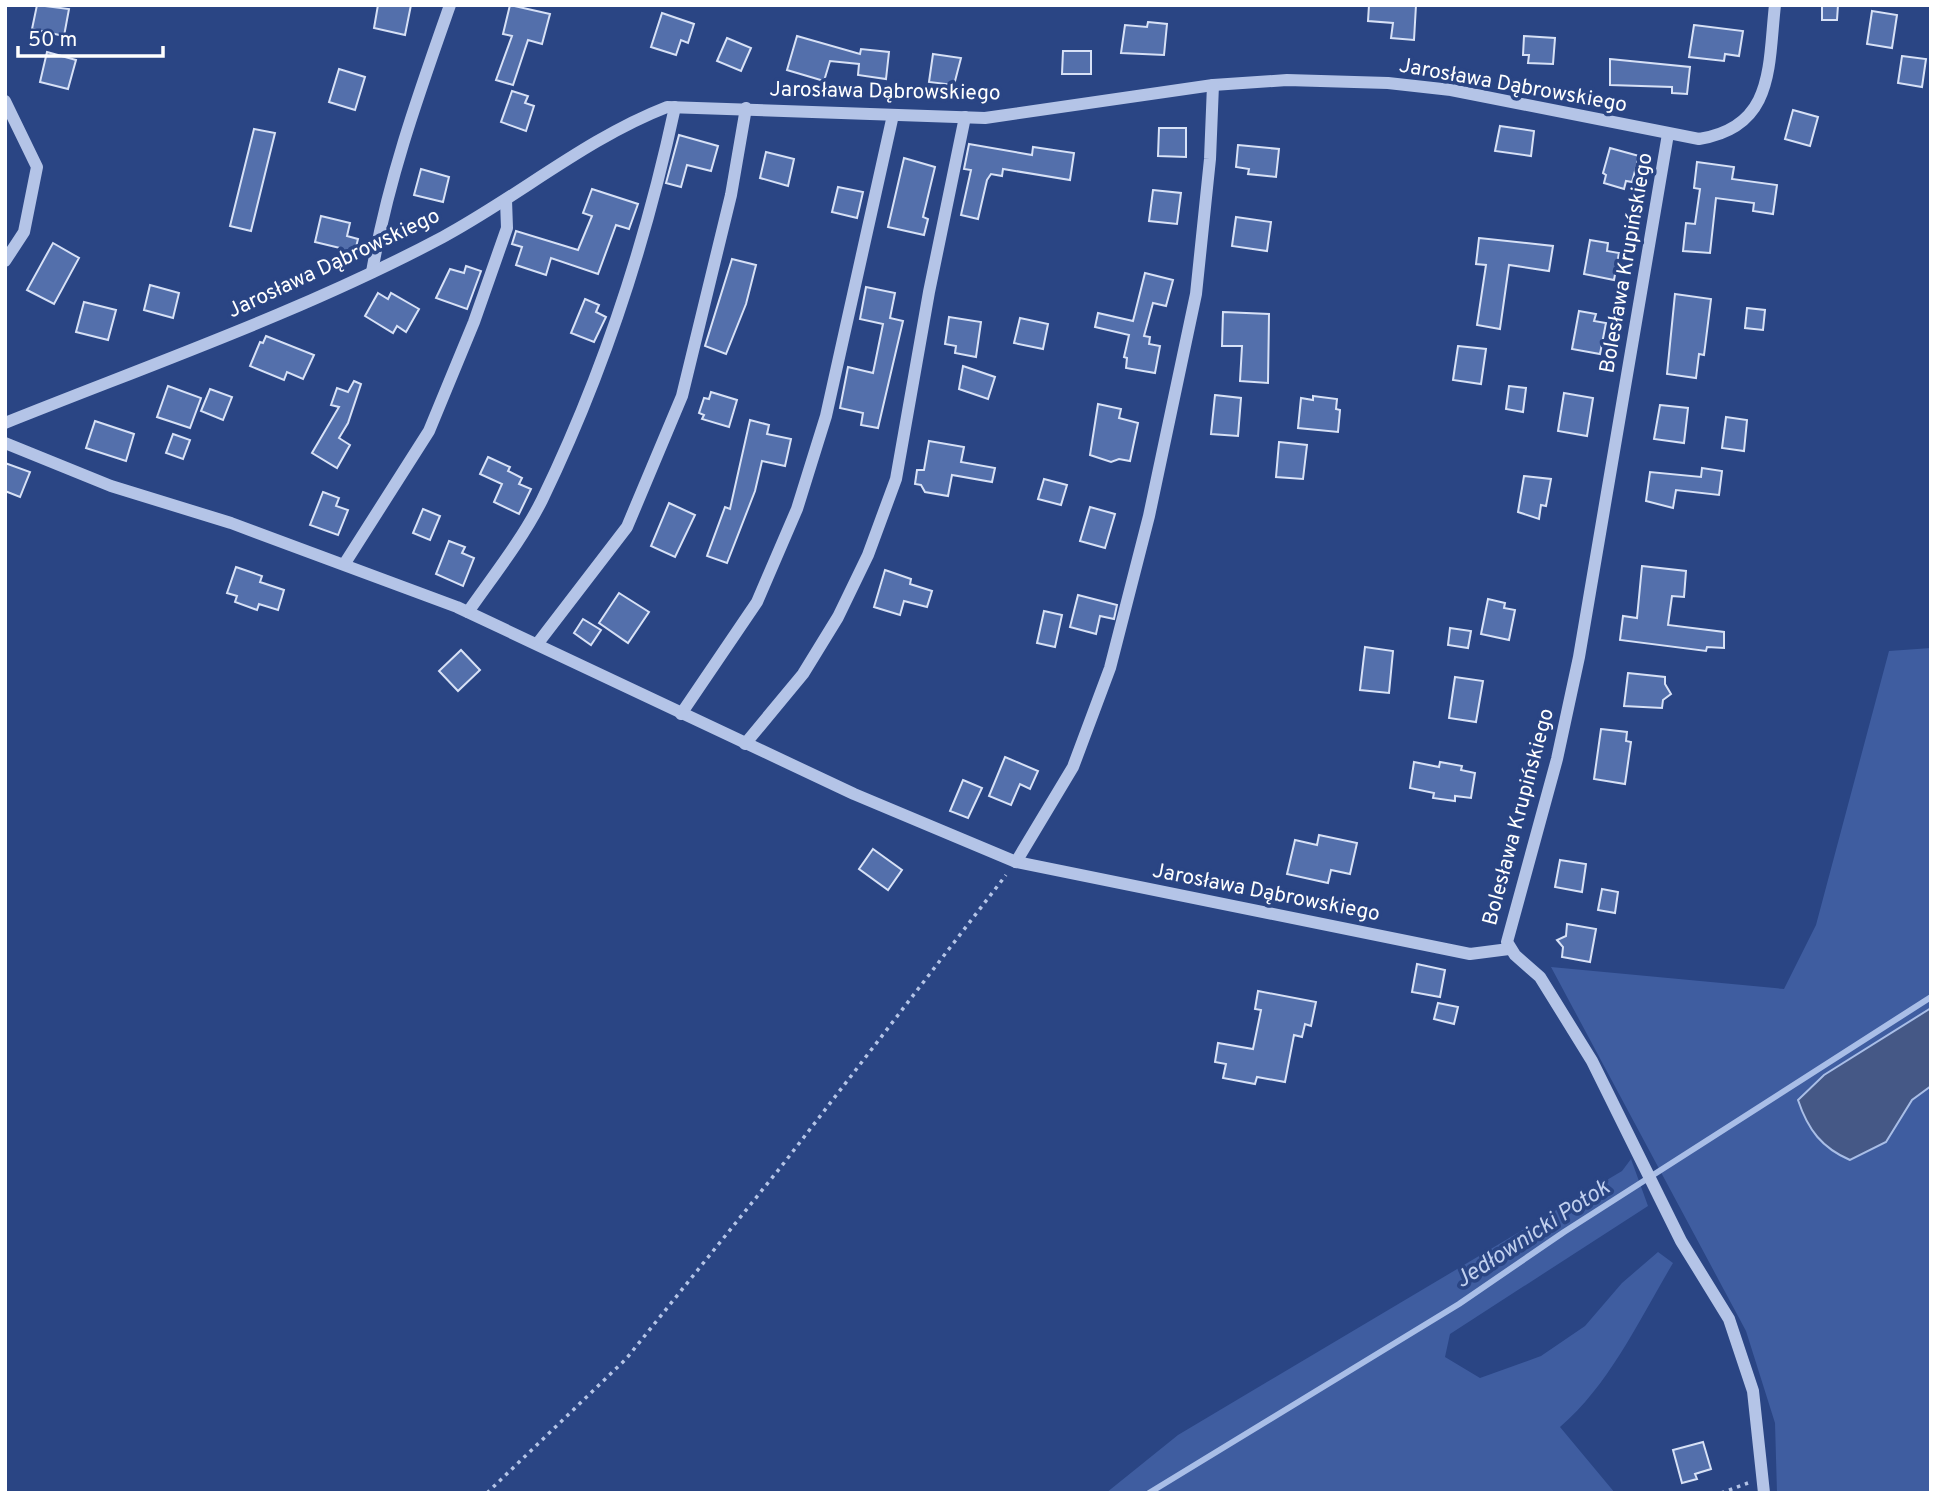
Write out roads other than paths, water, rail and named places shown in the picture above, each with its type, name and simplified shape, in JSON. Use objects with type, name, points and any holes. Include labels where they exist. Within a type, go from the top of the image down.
[{"type":"street","points":[[372,272],[383,211],[399,153],[450,5]]},
{"type":"street","name":"Jarosława Dąbrowskiego","points":[[5,423],[372,272],[444,236],[506,200],[632,120],[675,107],[985,118],[1213,85],[1287,80],[1451,90],[1699,139],[1723,135],[1743,121],[1766,92],[1775,5]]},
{"type":"street","points":[[1016,862],[1073,767],[1110,668],[1149,516],[1196,294],[1210,159],[1213,85]]},
{"type":"street","points":[[5,101],[37,167],[24,232],[5,261]]},
{"type":"street","points":[[468,612],[541,502],[606,351],[663,163],[675,107]]},
{"type":"street","points":[[538,643],[626,527],[682,396],[731,195],[746,108]]},
{"type":"street","points":[[681,714],[757,602],[797,509],[826,416],[893,115]]},
{"type":"street","points":[[745,744],[803,674],[838,617],[868,555],[895,479],[929,292],[965,117]]},
{"type":"street","name":"Bolesława Krupińskiego","points":[[1668,134],[1579,657],[1557,759],[1507,942],[1509,949],[1541,977],[1592,1061],[1681,1241],[1729,1319],[1753,1391],[1764,1493]]},
{"type":"street","points":[[345,563],[429,431],[474,321],[507,228],[506,200]]},
{"type":"street","name":"Jarosława Dąbrowskiego","points":[[5,443],[111,486],[345,563],[468,612],[854,794],[1016,862],[1470,954],[1509,949]]},
{"type":"waterway","name":"Jedłownicki Potok","points":[[1149,1493],[1459,1304],[1564,1232],[1931,997]]}]
